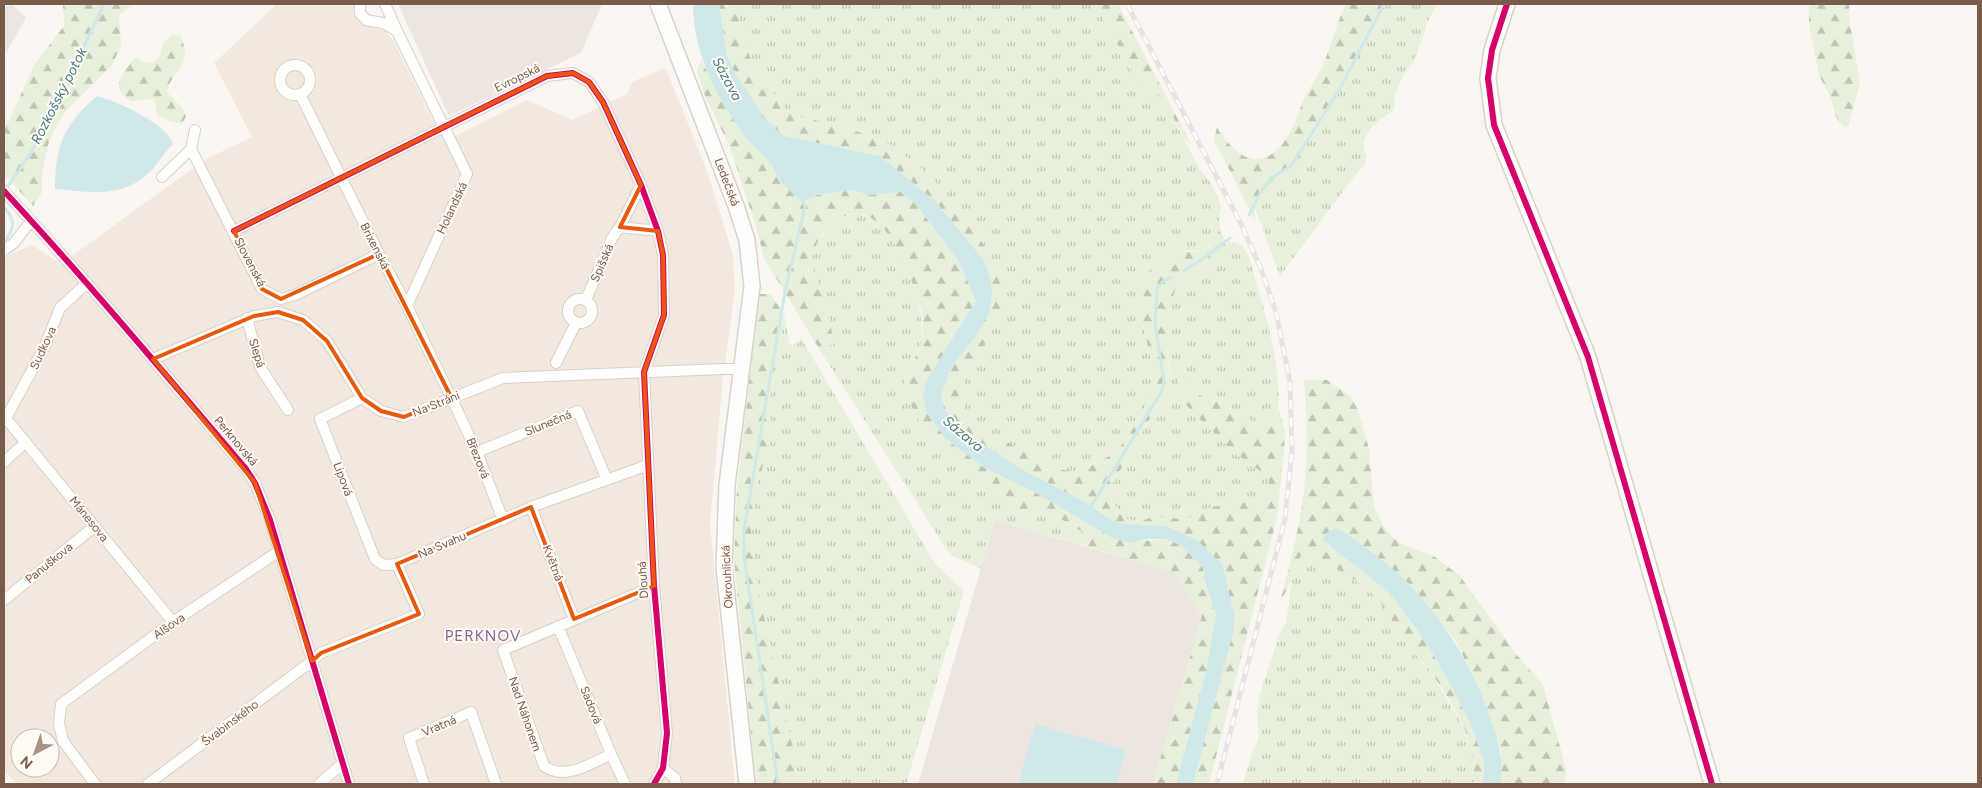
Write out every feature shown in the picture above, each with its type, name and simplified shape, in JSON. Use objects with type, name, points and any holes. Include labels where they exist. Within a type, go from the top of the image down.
[{"type":"street","points":[[360,4],[360,13],[366,20],[383,23],[397,30]]},
{"type":"street","name":"Holandská","points":[[386,4],[468,174],[407,306]]},
{"type":"street","name":"Ledečská","points":[[658,4],[736,206],[747,240],[752,286],[742,369]]},
{"type":"street","points":[[1507,4],[1492,50],[1488,78],[1494,126],[1588,357],[1712,784]]},
{"type":"street","name":"Evropská","points":[[234,231],[547,76],[573,73],[589,82],[603,102],[641,185],[658,232],[663,255],[664,315],[644,372]]},
{"type":"street","name":"Brixenská","points":[[300,94],[451,397]]},
{"type":"street","points":[[162,177],[191,149],[195,130]]},
{"type":"street","name":"Slovenská","points":[[191,149],[262,289],[281,299],[295,295],[379,254]]},
{"type":"street","name":"Spišská","points":[[556,363],[576,322],[587,322],[592,315],[592,306],[586,300],[612,238],[620,227],[641,185]]},
{"type":"street","name":"Perknovská","points":[[4,191],[87,283],[246,468],[262,497],[349,784]]},
{"type":"street","points":[[4,250],[14,243],[31,221]]},
{"type":"street","points":[[620,227],[658,232]]},
{"type":"street","name":"Sudkova","points":[[5,417],[44,348],[60,308],[87,283]]},
{"type":"street","points":[[576,322],[569,315],[570,305],[576,300],[586,300]]},
{"type":"street","name":"Na Stráni","points":[[153,359],[247,318],[278,312],[303,320],[327,342],[362,398],[381,412],[404,416],[503,378],[742,369]]},
{"type":"street","name":"Slepá","points":[[247,318],[260,366],[288,410]]},
{"type":"street","name":"Okrouhlická","points":[[742,369],[727,485],[724,567],[747,784]]},
{"type":"street","name":"Dlouhá","points":[[644,372],[654,586],[667,733],[663,768],[654,784]]},
{"type":"street","name":"Březová","points":[[451,397],[477,452],[502,520]]},
{"type":"street","name":"Lipová","points":[[362,398],[320,419],[375,559],[383,565],[397,564]]},
{"type":"street","name":"Slunečná","points":[[477,452],[578,411],[607,480]]},
{"type":"street","name":"Mánesova","points":[[5,417],[173,622]]},
{"type":"street","points":[[4,462],[26,442]]},
{"type":"street","name":"Na Svahu","points":[[397,564],[531,508],[648,465]]},
{"type":"street","name":"Květná","points":[[531,508],[574,619]]},
{"type":"street","name":"Panuškova","points":[[4,600],[94,526]]},
{"type":"street","name":"Alšova","points":[[95,784],[64,741],[59,724],[61,704],[173,622],[279,551]]},
{"type":"street","points":[[312,662],[320,652],[419,614],[397,564]]},
{"type":"street","points":[[558,626],[654,586]]},
{"type":"street","name":"Sadová","points":[[558,626],[625,784]]},
{"type":"street","name":"Nad Náhonem","points":[[558,626],[503,650],[541,761],[552,772],[567,772],[586,766],[611,754]]},
{"type":"street","name":"Švabinského","points":[[148,784],[312,662]]},
{"type":"street","name":"Vratná","points":[[424,784],[409,738],[470,712],[496,784]]},
{"type":"street","points":[[319,784],[343,763]]},
{"type":"street","points":[[663,768],[675,778],[676,784]]},
{"type":"highlighted area","points":[[573,73],[589,82],[603,102],[641,185],[620,227],[658,231],[663,255],[664,315],[644,372],[654,586],[574,619],[531,507],[397,564],[419,614],[321,653],[312,661],[255,483],[153,359],[254,316],[278,312],[303,320],[327,341],[362,398],[381,411],[404,417],[451,397],[379,254],[281,299],[262,289],[234,231],[547,76]]},
{"type":"shaded area","points":[[12,4],[26,18],[4,56],[4,9]]},
{"type":"shaded area","points":[[277,4],[355,4],[354,12],[359,21],[365,25],[385,31],[393,40],[444,142],[527,100],[572,120],[627,94],[632,82],[666,69],[707,171],[733,255],[735,290],[723,377],[710,524],[735,784],[18,784],[12,778],[60,778],[60,728],[10,728],[10,777],[4,771],[4,257],[32,245],[55,260],[73,255],[206,159],[252,137],[214,63]]},
{"type":"shaded area","points":[[398,4],[602,4],[581,53],[449,116]]},
{"type":"shaded area","points":[[995,520],[1176,573],[1202,616],[1153,784],[918,784]]},
{"type":"green space","points":[[63,4],[133,4],[119,15],[121,45],[112,65],[67,110],[54,130],[49,141],[42,173],[42,192],[33,206],[4,174],[4,126],[9,121],[34,65],[64,26]]},
{"type":"green space","points":[[719,4],[739,4],[742,34],[753,63],[763,81],[779,99],[787,112],[799,117],[841,125],[891,145],[927,173],[964,215],[1003,274],[1005,299],[991,333],[967,371],[962,390],[963,400],[967,409],[977,421],[989,431],[1052,469],[1074,471],[1094,464],[1113,454],[1127,439],[1157,383],[1157,371],[1151,360],[1136,294],[1140,280],[1151,269],[1168,261],[1176,250],[1198,252],[1209,247],[1217,237],[1219,225],[1226,243],[1213,252],[1193,273],[1180,282],[1172,299],[1167,345],[1172,391],[1162,398],[1109,490],[1115,505],[1125,519],[1141,521],[1152,517],[1184,519],[1194,517],[1211,507],[1256,501],[1267,491],[1269,480],[1265,474],[1233,452],[1185,404],[1177,375],[1193,392],[1232,408],[1253,422],[1268,424],[1276,419],[1279,409],[1285,432],[1277,517],[1209,784],[1193,784],[1204,737],[1222,564],[1139,525],[1123,524],[1110,519],[1085,502],[1021,469],[977,440],[944,410],[941,396],[951,368],[977,335],[983,259],[935,201],[880,156],[783,136],[764,119],[734,71],[727,56]]},
{"type":"green space","points":[[739,4],[1095,4],[1126,61],[1148,88],[1162,97],[1198,166],[1218,197],[1221,209],[1219,217],[1220,233],[1213,243],[1200,251],[1176,250],[1168,261],[1151,269],[1136,294],[1151,360],[1157,371],[1157,383],[1127,439],[1113,454],[1074,472],[1052,469],[989,431],[967,409],[963,400],[962,390],[967,371],[991,333],[1003,274],[964,215],[927,173],[891,145],[841,125],[799,117],[787,112],[779,99],[763,81],[749,54],[740,24]]},
{"type":"green space","points":[[1095,4],[1118,4],[1191,144],[1185,139],[1162,97],[1135,77]]},
{"type":"green space","points":[[1346,4],[1383,4],[1361,45],[1347,80],[1319,117],[1298,157],[1261,192],[1255,203],[1255,220],[1214,140],[1217,127],[1236,151],[1253,159],[1262,159],[1271,155],[1280,147],[1291,131],[1304,99],[1321,69]]},
{"type":"green space","points":[[1383,4],[1437,4],[1426,25],[1414,61],[1403,76],[1395,93],[1394,110],[1375,124],[1366,136],[1364,142],[1367,157],[1365,164],[1280,276],[1255,208],[1255,203],[1264,188],[1298,157],[1319,117],[1347,80],[1361,45]]},
{"type":"green space","points":[[1809,4],[1849,4],[1850,24],[1860,83],[1848,127],[1844,127],[1836,117],[1831,98],[1819,75],[1809,25]]},
{"type":"green space","points":[[171,35],[180,36],[185,54],[184,60],[170,83],[167,92],[180,106],[186,116],[182,124],[168,121],[157,114],[153,99],[131,101],[122,94],[119,88],[123,74],[136,57],[143,62],[152,63],[160,56],[162,45]]},
{"type":"green space","points":[[701,60],[728,112],[750,141],[772,165],[778,178],[802,202],[817,195],[853,190],[868,195],[901,192],[916,204],[961,265],[976,301],[949,346],[926,410],[946,439],[983,467],[1036,493],[1112,538],[1143,541],[1165,539],[1178,544],[1203,568],[1204,580],[1216,615],[1206,671],[1176,784],[1153,784],[1202,616],[1176,573],[1086,546],[1081,531],[1049,512],[1023,515],[1007,511],[999,502],[991,482],[945,454],[922,425],[904,393],[904,380],[922,341],[923,317],[921,309],[909,274],[896,247],[879,223],[868,216],[856,213],[837,221],[825,231],[811,254],[835,344],[818,347],[764,258],[757,229],[729,145],[707,102],[697,71]]},
{"type":"green space","points":[[858,213],[882,225],[891,236],[906,264],[912,281],[921,314],[921,343],[911,364],[904,393],[928,433],[946,454],[985,477],[991,483],[998,498],[1025,516],[1049,512],[1081,531],[1086,546],[995,520],[981,569],[953,556],[947,550],[818,347],[825,347],[818,287],[811,254],[824,233],[835,222]]},
{"type":"green space","points":[[1238,243],[1246,251],[1252,266],[1269,329],[1277,369],[1278,404],[1276,419],[1268,424],[1253,422],[1232,408],[1193,392],[1183,381],[1186,404],[1233,452],[1265,474],[1269,480],[1267,491],[1256,501],[1211,507],[1194,517],[1184,519],[1152,517],[1141,521],[1125,519],[1115,505],[1109,490],[1162,398],[1171,376],[1167,341],[1168,313],[1171,300],[1181,282],[1200,267],[1208,256],[1223,244]]},
{"type":"green space","points":[[759,294],[770,294],[784,314],[772,353],[770,440],[756,491],[751,530],[755,574],[794,753],[794,784],[756,784],[734,560],[737,489]]},
{"type":"green space","points":[[784,314],[790,345],[798,343],[801,338],[935,564],[964,591],[906,784],[794,784],[794,753],[755,574],[751,530],[756,491],[770,440],[772,353]]},
{"type":"green space","points":[[1304,380],[1327,380],[1350,396],[1358,410],[1369,449],[1374,507],[1382,524],[1392,537],[1402,544],[1435,557],[1460,576],[1516,654],[1543,685],[1566,769],[1565,784],[1500,784],[1501,751],[1485,703],[1457,643],[1407,582],[1383,561],[1324,541],[1392,595],[1429,647],[1471,725],[1484,761],[1482,784],[1473,784],[1472,752],[1467,736],[1452,705],[1424,663],[1404,640],[1384,607],[1369,590],[1308,551],[1299,559],[1291,582],[1280,602],[1297,533],[1306,470],[1307,416]]},
{"type":"green space","points":[[1308,551],[1321,557],[1368,589],[1388,610],[1402,638],[1430,671],[1461,723],[1472,749],[1475,771],[1473,784],[1243,784],[1259,735],[1257,714],[1260,694],[1279,635],[1286,622],[1292,580],[1298,559],[1303,553]]},
{"type":"water","name":"Sázava","points":[[693,4],[719,4],[727,56],[734,71],[765,119],[784,136],[880,156],[935,201],[983,259],[990,277],[992,293],[989,313],[977,335],[951,368],[941,396],[944,410],[977,440],[1021,469],[1085,502],[1110,519],[1123,524],[1165,526],[1197,540],[1222,564],[1234,614],[1234,629],[1193,784],[1176,784],[1206,671],[1216,615],[1204,579],[1203,568],[1178,544],[1165,539],[1147,539],[1131,543],[1112,538],[1036,493],[983,467],[946,439],[926,410],[923,396],[926,381],[976,301],[961,265],[916,204],[901,192],[868,195],[853,190],[817,195],[802,202],[789,190],[765,157],[749,141],[738,126],[709,77],[697,41]]},
{"type":"water","points":[[97,96],[128,108],[152,121],[169,136],[173,144],[151,171],[129,186],[106,192],[55,189],[57,160],[64,137],[77,117]]},
{"type":"water","points":[[1338,528],[1399,574],[1433,612],[1455,644],[1474,678],[1495,732],[1502,765],[1500,784],[1482,784],[1484,761],[1471,725],[1429,647],[1392,595],[1324,541],[1323,538],[1328,532]]},
{"type":"water","points":[[1035,724],[1126,750],[1116,784],[1018,784]]},
{"type":"waterway","name":"Rozkošský potok","points":[[8,186],[36,144],[104,4]]},
{"type":"waterway","points":[[1249,215],[1262,190],[1276,175],[1291,166],[1338,92],[1384,4]]},
{"type":"waterway","points":[[778,784],[744,556],[744,530],[785,292],[805,206],[802,198]]},
{"type":"waterway","points":[[4,207],[11,216],[13,224],[4,242]]},
{"type":"waterway","points":[[1184,270],[1200,261],[1230,238]]},
{"type":"waterway","points":[[1090,508],[1162,391],[1164,381],[1155,324],[1157,289],[1162,282],[1171,277]]},
{"type":"railway","points":[[1127,4],[1242,226],[1261,269],[1276,312],[1290,382],[1292,450],[1285,519],[1217,784]]},
{"type":"cycle path","points":[[1507,4],[1492,50],[1488,78],[1494,125],[1588,357],[1712,784]]},
{"type":"cycle path","points":[[234,231],[547,76],[573,73],[589,82],[603,102],[641,185],[658,231],[663,255],[664,315],[644,372],[654,586],[667,733],[663,768],[654,784]]},
{"type":"cycle path","points":[[4,191],[126,328],[246,469],[255,483],[270,520],[349,784]]},
{"type":"district","name":"PERKNOV","points":[[483,636]]}]
